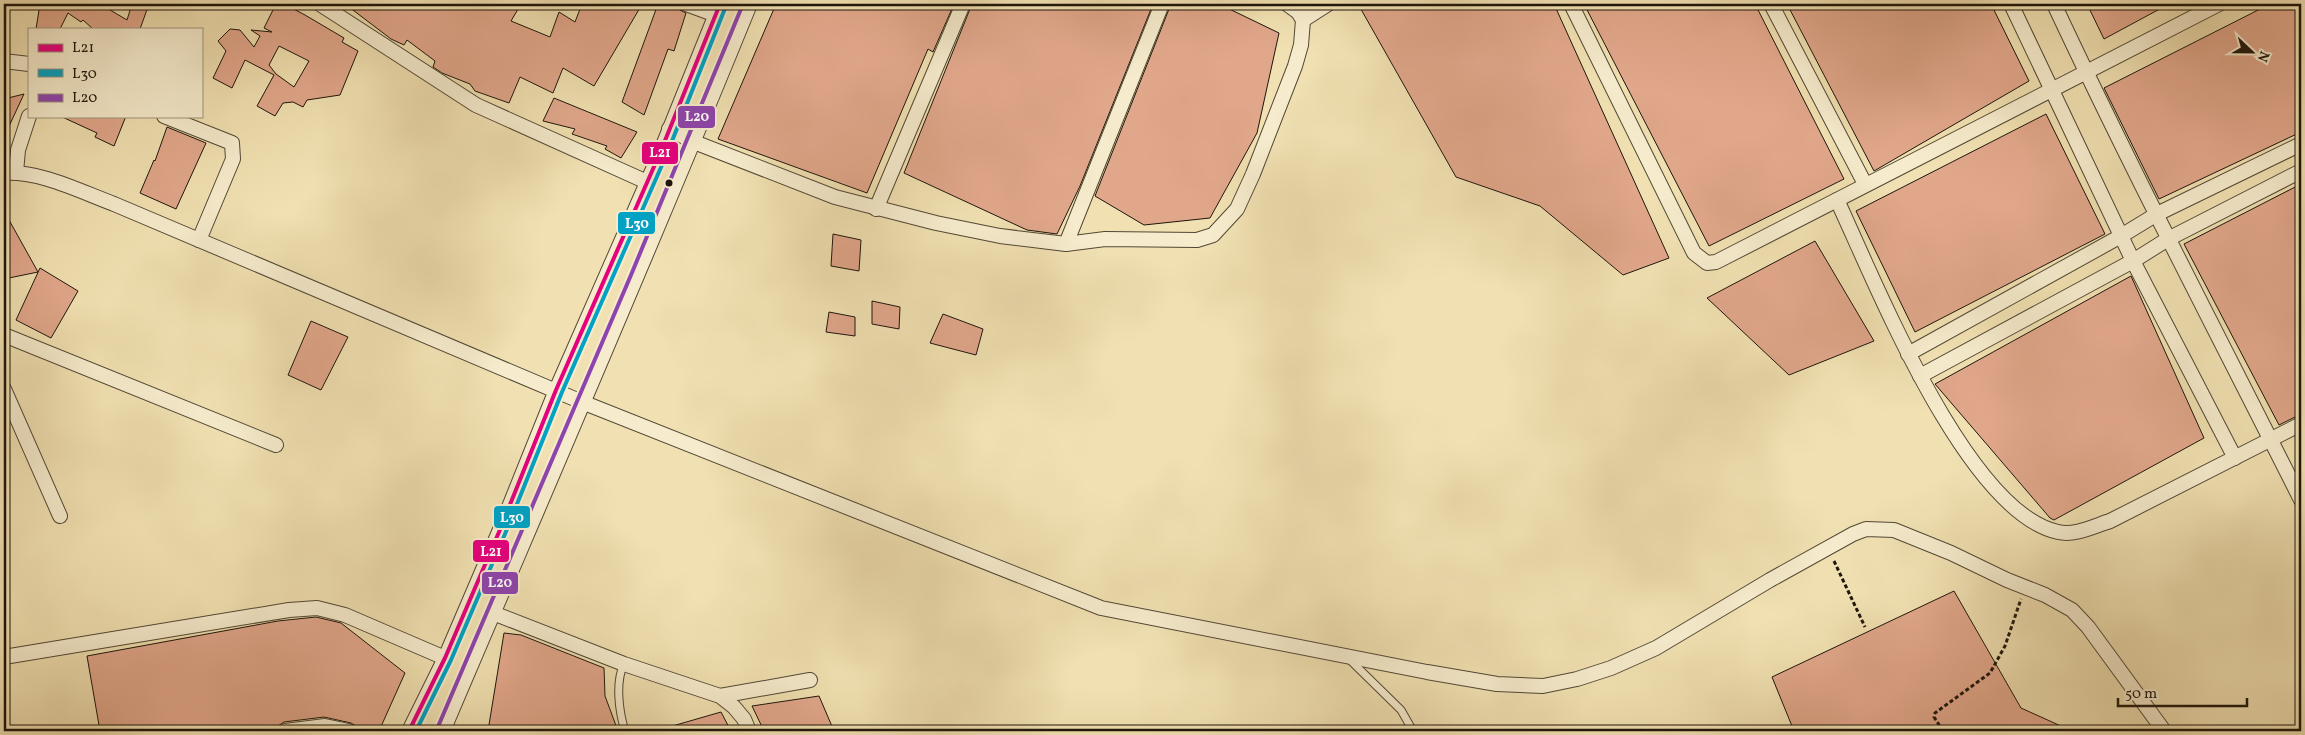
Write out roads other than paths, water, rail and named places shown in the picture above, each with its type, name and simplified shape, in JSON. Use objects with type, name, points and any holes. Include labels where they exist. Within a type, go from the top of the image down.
[{"type":"street","points":[[409,731],[445,658],[500,532],[556,390],[669,129],[718,10],[686,4]]},
{"type":"street","points":[[443,731],[694,142],[750,4]]},
{"type":"street","points":[[876,209],[963,4]]},
{"type":"street","points":[[1066,244],[1162,4]]},
{"type":"street","points":[[669,129],[694,142],[835,197],[876,209],[1000,236],[1066,244],[1105,239],[1198,240],[1213,235],[1237,209],[1253,174],[1295,66],[1301,45],[1303,20],[1298,12],[1287,4]]},
{"type":"street","points":[[1303,20],[1328,4]]},
{"type":"street","points":[[1571,4],[1694,253],[1708,263],[1716,262],[2219,4]]},
{"type":"street","points":[[1771,4],[1865,184]]},
{"type":"street","points":[[2010,4],[2120,236],[2235,458]]},
{"type":"street","points":[[2054,4],[2168,239],[2301,500]]},
{"type":"street","points":[[329,6],[476,105],[646,182]]},
{"type":"street","points":[[4,61],[28,64]]},
{"type":"street","points":[[29,118],[10,172],[52,180],[582,402],[1101,608],[1497,684],[1543,686],[1577,679],[1611,668],[1656,648],[1827,547],[1866,529],[1894,530],[1952,553],[2045,595],[2072,610],[2088,627],[2164,731]]},
{"type":"street","points":[[169,118],[232,143],[233,160],[199,240]]},
{"type":"street","points":[[1908,354],[2157,214],[2301,144]]},
{"type":"street","points":[[1920,376],[2133,261],[2168,239],[2301,171]]},
{"type":"street","points":[[1837,200],[1908,354],[1961,444],[1988,481],[2014,508],[2039,524],[2059,533],[2078,532],[2110,522],[2301,424]]},
{"type":"street","points":[[4,335],[276,445]]},
{"type":"street","points":[[4,389],[60,516]]},
{"type":"street","points":[[4,657],[279,612],[317,608],[345,616],[445,658]]},
{"type":"street","points":[[493,614],[624,664],[720,696],[734,707],[744,719],[749,731]]},
{"type":"street","points":[[720,696],[810,680]]},
{"type":"street","points":[[285,731],[324,726],[349,731]]},
{"type":"lane","points":[[1346,656],[1401,710],[1413,731]]},
{"type":"lane","points":[[624,664],[620,672],[619,682],[626,731]]}]
